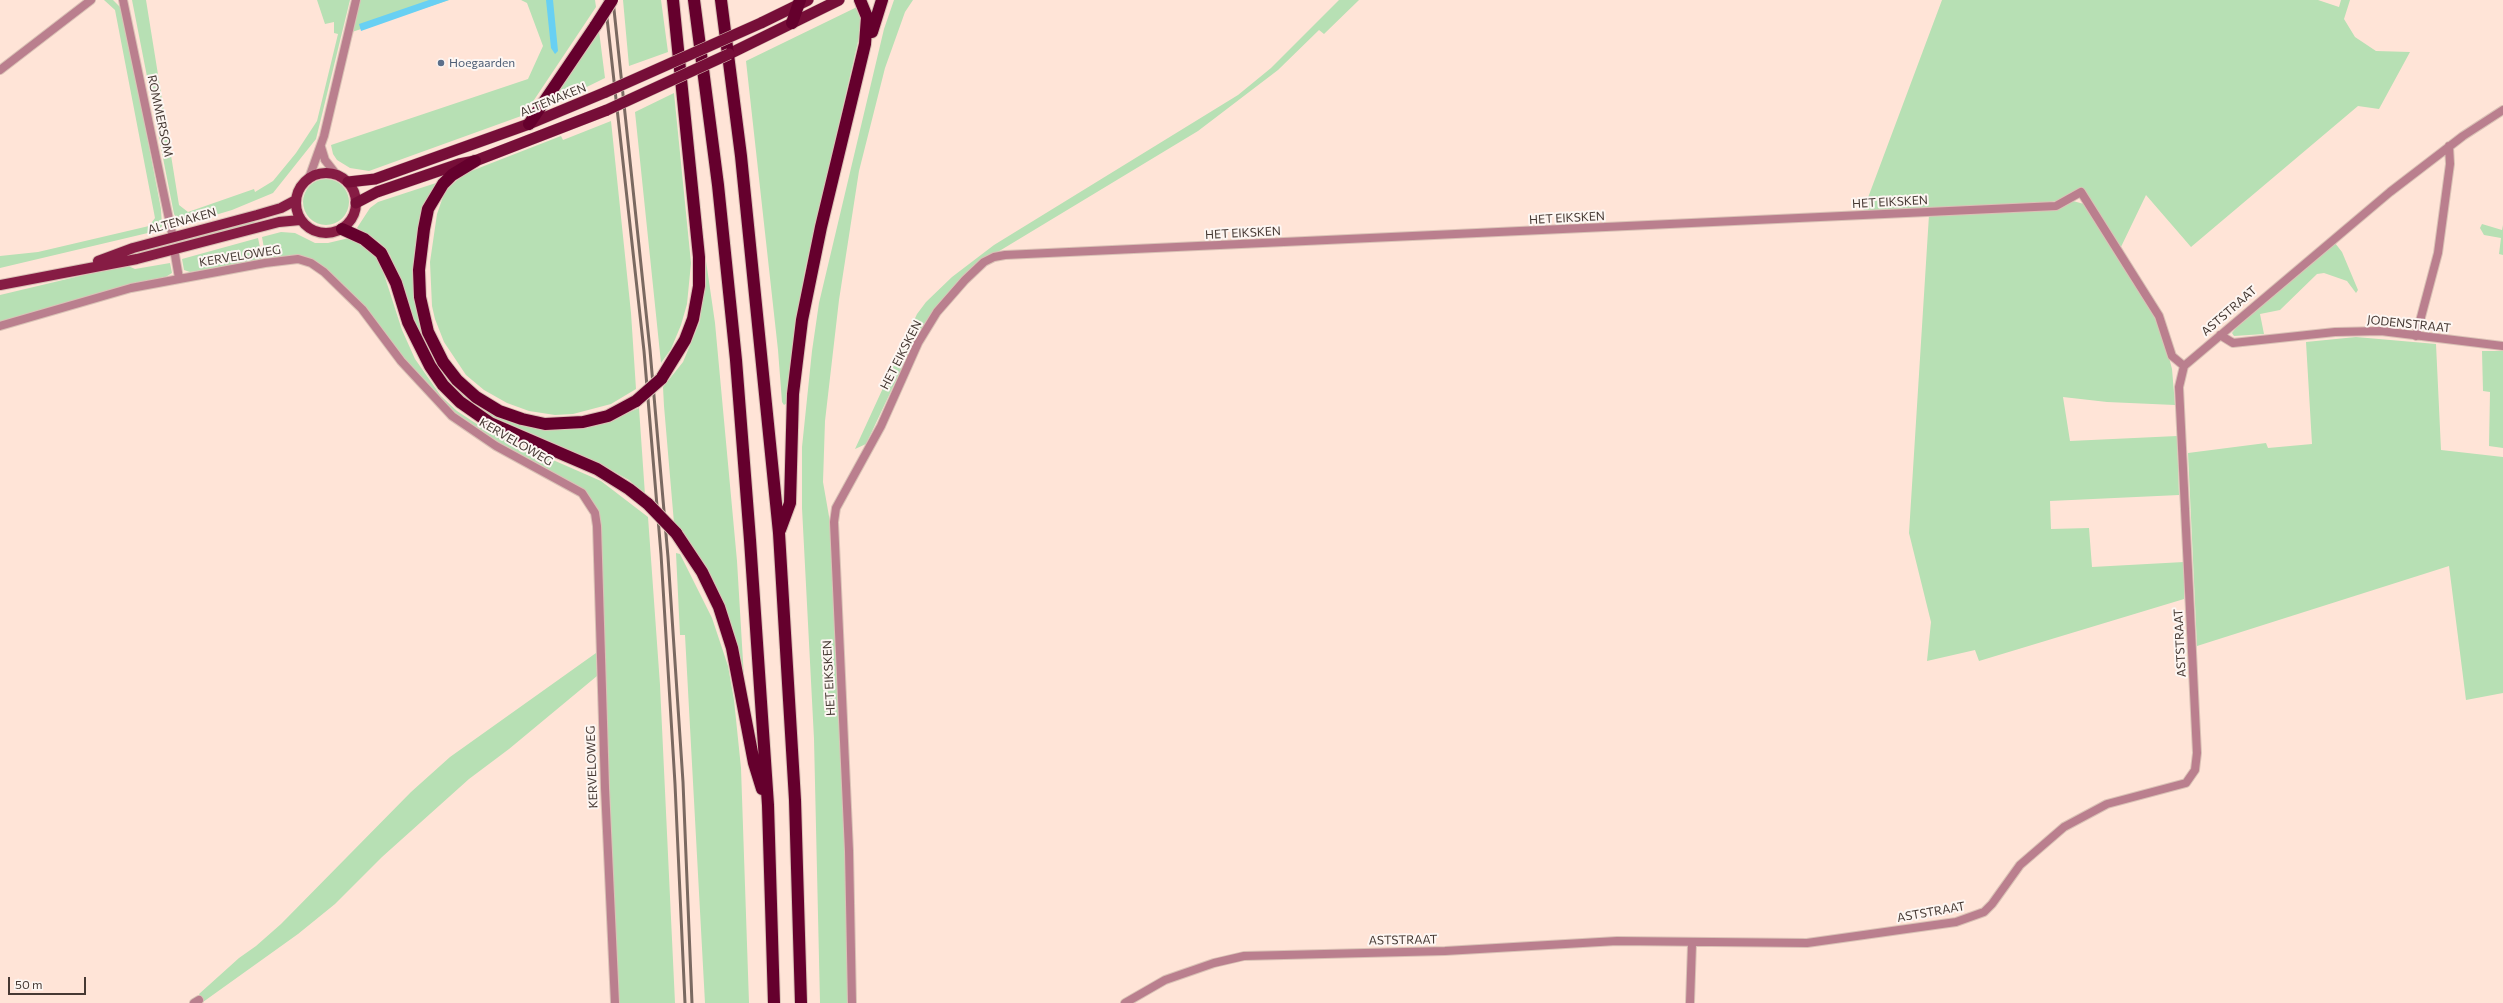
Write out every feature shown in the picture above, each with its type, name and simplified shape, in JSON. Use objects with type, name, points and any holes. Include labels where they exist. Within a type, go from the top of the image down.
[{"type":"highway","points":[[530,124],[612,0]]},
{"type":"highway","points":[[673,0],[698,249],[699,286],[693,319],[685,340],[661,379],[636,401],[608,416],[583,422],[545,424],[522,420],[499,411],[476,396],[457,380],[443,362],[428,332],[420,297],[419,270],[428,209],[443,184],[452,175],[475,161],[608,110],[763,38],[840,0]]},
{"type":"highway","points":[[694,0],[718,185],[736,360],[768,805],[774,1003]]},
{"type":"highway","points":[[721,0],[741,156],[779,533],[795,800],[801,1003]]},
{"type":"highway","points":[[779,533],[790,503],[793,394],[802,320],[821,227],[865,44],[867,17],[860,0]]},
{"type":"highway","points":[[865,44],[871,35],[882,0]]},
{"type":"highway","points":[[792,23],[803,1]]},
{"type":"highway","name":"ALTENAKEN","points":[[348,182],[375,180],[530,124],[761,23],[803,1]]},
{"type":"highway","points":[[356,203],[383,190],[459,164],[475,161]]},
{"type":"highway","points":[[342,229],[364,239],[381,253],[396,283],[408,322],[430,366],[443,385],[460,402],[490,422],[597,469],[630,489],[648,504],[676,533],[702,572],[719,608],[732,648],[754,763],[768,805]]},
{"type":"main road","points":[[321,173],[336,174],[348,182],[355,195],[356,203],[352,218],[342,229],[323,233],[309,228],[300,220],[296,200],[299,189],[309,178],[321,173]]},
{"type":"main road","name":"ALTENAKEN","points":[[75,269],[133,248],[281,208],[296,200]]},
{"type":"main road","name":"ALTENAKEN","points":[[0,285],[75,269],[137,259],[279,222],[300,220]]},
{"type":"street","points":[[0,70],[91,0]]},
{"type":"street","name":"ROMMERSOM","points":[[123,0],[173,238]]},
{"type":"street","points":[[309,178],[321,147],[356,0]]},
{"type":"street","name":"ASTSTRAAT","points":[[1125,1003],[1165,980],[1214,963],[1244,956],[1445,951],[1617,941],[1692,944],[1807,943],[1956,922],[1974,917],[1992,904],[2020,865],[2064,826],[2107,804],[2186,783],[2195,770],[2197,753],[2179,387],[2184,366],[2332,239],[2449,146],[2503,110]]},
{"type":"street","points":[[2416,336],[2438,253],[2450,164],[2449,146]]},
{"type":"street","points":[[321,147],[325,160],[336,174]]},
{"type":"street","name":"HET EIKSKEN","points":[[852,1003],[849,851],[834,522],[836,508],[881,426],[918,343],[937,312],[965,280],[984,262],[994,257],[1005,255],[2056,206],[2081,192],[2159,316],[2172,356],[2184,366]]},
{"type":"street","points":[[174,249],[179,278]]},
{"type":"street","name":"KERVELOWEG","points":[[0,326],[98,296],[179,278],[265,263],[298,259],[311,263],[324,272],[362,309],[401,361],[452,416],[496,446],[582,493],[595,513],[597,526],[604,772],[615,1003]]},
{"type":"street","name":"JODENSTRAAT","points":[[2220,335],[2233,343],[2335,332],[2381,332],[2503,346]]},
{"type":"street","points":[[1690,1003],[1692,944]]},
{"type":"green space","points":[[104,0],[113,0],[121,8],[125,22],[161,209],[162,226],[160,229],[152,232],[0,268],[0,256],[38,252],[149,226],[155,218],[115,10]]},
{"type":"green space","points":[[132,0],[146,0],[179,205],[188,212],[254,189],[255,192],[273,181],[296,153],[317,121],[338,34],[334,33],[334,22],[325,24],[317,0],[350,0],[316,139],[273,193],[232,210],[185,224],[177,219],[174,214]]},
{"type":"green space","points":[[360,0],[449,0],[352,32]]},
{"type":"green space","points":[[521,0],[595,0],[596,7],[524,115],[369,171],[350,168],[337,160],[333,154],[331,145],[528,79],[543,46],[527,3]]},
{"type":"green space","points":[[623,0],[661,0],[668,52],[629,66]]},
{"type":"green space","points":[[894,0],[913,0],[905,12],[885,68],[859,171],[839,300],[825,421],[823,482],[830,522],[842,749],[850,1003],[820,1003],[814,739],[802,508],[802,447],[812,351],[819,303],[884,29]]},
{"type":"green space","points":[[1339,0],[1359,0],[1324,34],[1319,30],[1278,70],[1198,131],[996,253],[939,305],[918,334],[866,444],[855,449],[917,314],[926,302],[952,277],[994,245],[1238,95],[1271,68]]},
{"type":"green space","points":[[1942,0],[2318,0],[2339,7],[2341,0],[2350,0],[2344,19],[2355,37],[2376,51],[2410,52],[2379,109],[2358,106],[2191,247],[2146,195],[2120,249],[2083,189],[2057,201],[2044,203],[1863,211]]},
{"type":"green space","points":[[857,7],[863,20],[805,270],[792,350],[787,403],[784,405],[782,402],[778,350],[746,61]]},
{"type":"green space","points":[[599,31],[605,78],[548,106]]},
{"type":"green space","points":[[674,93],[691,263],[687,304],[681,325],[671,349],[661,363],[635,112]]},
{"type":"green space","points":[[611,121],[631,313],[636,389],[611,404],[573,414],[555,415],[529,411],[507,403],[484,390],[466,375],[444,342],[435,319],[432,306],[430,262],[437,214],[445,191],[464,174],[561,136],[563,140]]},
{"type":"green space","points":[[322,179],[330,179],[339,183],[345,189],[349,202],[345,215],[339,221],[330,225],[322,225],[313,221],[307,215],[303,206],[303,198],[307,189],[313,183]]},
{"type":"green space","points":[[439,182],[422,216],[426,341],[501,418],[517,424],[556,429],[576,429],[616,418],[639,408],[645,495],[629,480],[597,462],[489,415],[463,398],[443,377],[422,342],[390,255],[379,242],[357,228],[370,208],[378,202]]},
{"type":"green space","points":[[2073,201],[2084,204],[2154,316],[2166,346],[2172,369],[2175,405],[2107,402],[2063,397],[2070,441],[2177,436],[2179,495],[2050,501],[2051,529],[2089,528],[2092,567],[2184,562],[2184,599],[1979,661],[1975,650],[1927,661],[1931,622],[1909,533],[1929,215],[2061,207]]},
{"type":"green space","points":[[256,219],[253,225],[136,255],[136,252]]},
{"type":"green space","points":[[2482,224],[2502,230],[2503,225],[2503,255],[2499,254],[2501,238],[2484,235],[2480,228]]},
{"type":"green space","points":[[281,232],[295,233],[315,243],[328,243],[349,238],[366,246],[376,256],[382,268],[402,330],[415,359],[441,396],[457,411],[489,432],[601,481],[648,517],[660,685],[675,1003],[618,1003],[599,515],[596,507],[587,494],[570,482],[503,447],[456,416],[311,259],[266,260],[262,237]]},
{"type":"green space","points":[[258,238],[263,261],[190,272],[184,270],[182,259]]},
{"type":"green space","points":[[2335,243],[2342,252],[2358,290],[2356,293],[2347,281],[2324,273],[2317,274],[2280,310],[2260,314],[2264,334],[2234,336],[2232,333],[2236,328]]},
{"type":"green space","points":[[705,254],[715,323],[737,561],[744,678],[724,606],[706,566],[674,523],[663,387],[683,362],[700,321]]},
{"type":"green space","points":[[170,263],[172,273],[164,278],[0,323],[0,295],[126,265],[135,269]]},
{"type":"green space","points":[[2356,337],[2436,344],[2441,450],[2503,457],[2503,693],[2466,700],[2449,566],[2197,646],[2188,453],[2266,443],[2268,448],[2312,444],[2306,342]]},
{"type":"green space","points":[[2482,351],[2503,351],[2503,448],[2489,446],[2490,392],[2483,391]]},
{"type":"green space","points":[[676,553],[680,554],[712,618],[728,666],[734,700],[741,768],[749,1003],[705,1003],[685,635],[680,635]]},
{"type":"green space","points":[[596,653],[597,676],[509,749],[469,779],[382,857],[335,904],[298,934],[203,1002],[199,994],[239,958],[256,946],[281,924],[411,792],[450,757]]},
{"type":"water","points":[[429,0],[449,0],[361,31],[359,24]]},
{"type":"water","points":[[546,0],[553,0],[558,51],[555,54],[551,48]]},
{"type":"railway","points":[[605,0],[644,351],[661,554],[675,784],[685,1003]]},
{"type":"railway","points":[[613,0],[650,350],[668,557],[683,782],[692,1003]]},
{"type":"place","name":"Hoegaarden","points":[[441,63]]}]
